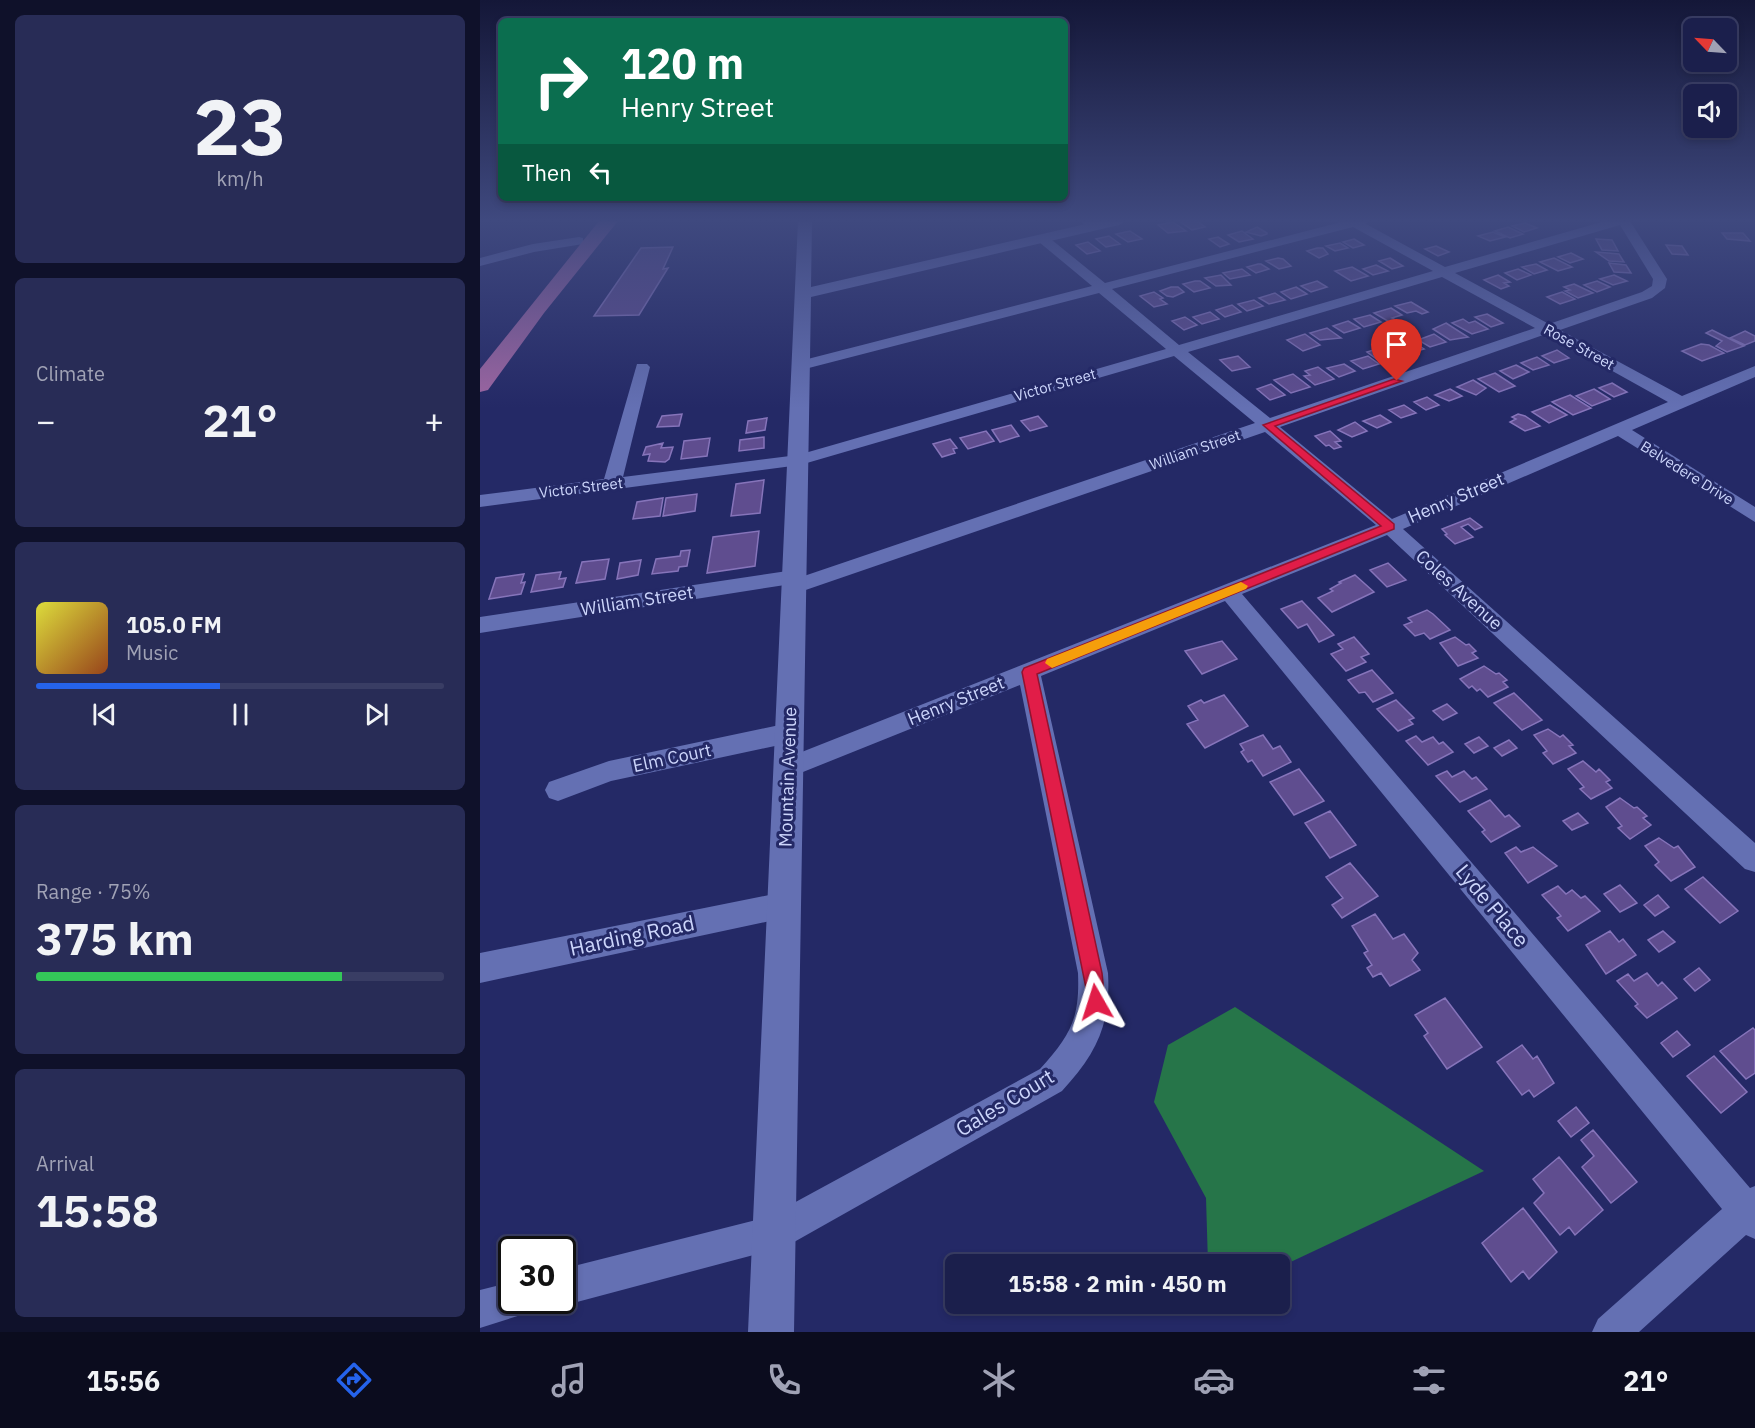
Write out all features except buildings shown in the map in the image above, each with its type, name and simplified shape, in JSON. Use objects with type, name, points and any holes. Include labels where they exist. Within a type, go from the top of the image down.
[{"type":"highway","points":[[480,362],[545,283]]},
{"type":"highway","points":[[480,385],[558,283]]},
{"type":"street","name":"Mountain Avenue","points":[[771,1332],[803,283]]},
{"type":"street","points":[[803,294],[850,283]]},
{"type":"street","name":"Coles Avenue","points":[[1097,283],[1390,526],[1755,860]]},
{"type":"street","points":[[801,365],[1122,283]]},
{"type":"street","name":"Victor Street","points":[[480,501],[798,460],[1406,283]]},
{"type":"street","name":"Rose Street","points":[[1464,283],[1682,403]]},
{"type":"street","name":"William Street","points":[[480,625],[794,582],[1268,425],[1642,297],[1658,288],[1659,283]]},
{"type":"street","points":[[612,485],[642,367]]},
{"type":"street","name":"Henry Street","points":[[788,768],[1390,526],[1755,371]]},
{"type":"street","name":"Belvedere Drive","points":[[1619,429],[1755,516]]},
{"type":"street","name":"Lyde Place","points":[[1228,591],[1752,1212]]},
{"type":"street","name":"Gales Court","points":[[576,1284],[774,1233],[1051,1080],[1072,1058],[1088,1034],[1096,1002],[1093,973],[1029,672]]},
{"type":"street","name":"Elm Court","points":[[558,790],[609,771],[789,733]]},
{"type":"street","name":"Harding Road","points":[[480,968],[784,905]]},
{"type":"street","points":[[1611,1332],[1752,1212]]},
{"type":"street","points":[[480,1309],[498,1304]]},
{"type":"green space","points":[[1235,1007],[1484,1171],[1290,1262],[1290,1254],[1208,1254],[1206,1198],[1154,1102],[1168,1045]]},
{"type":"slow traffic","points":[[1052,663],[1241,586]]},
{"type":"route","points":[[1096,1002],[1093,973],[1029,672],[1390,526],[1268,425],[1397,381]]}]
